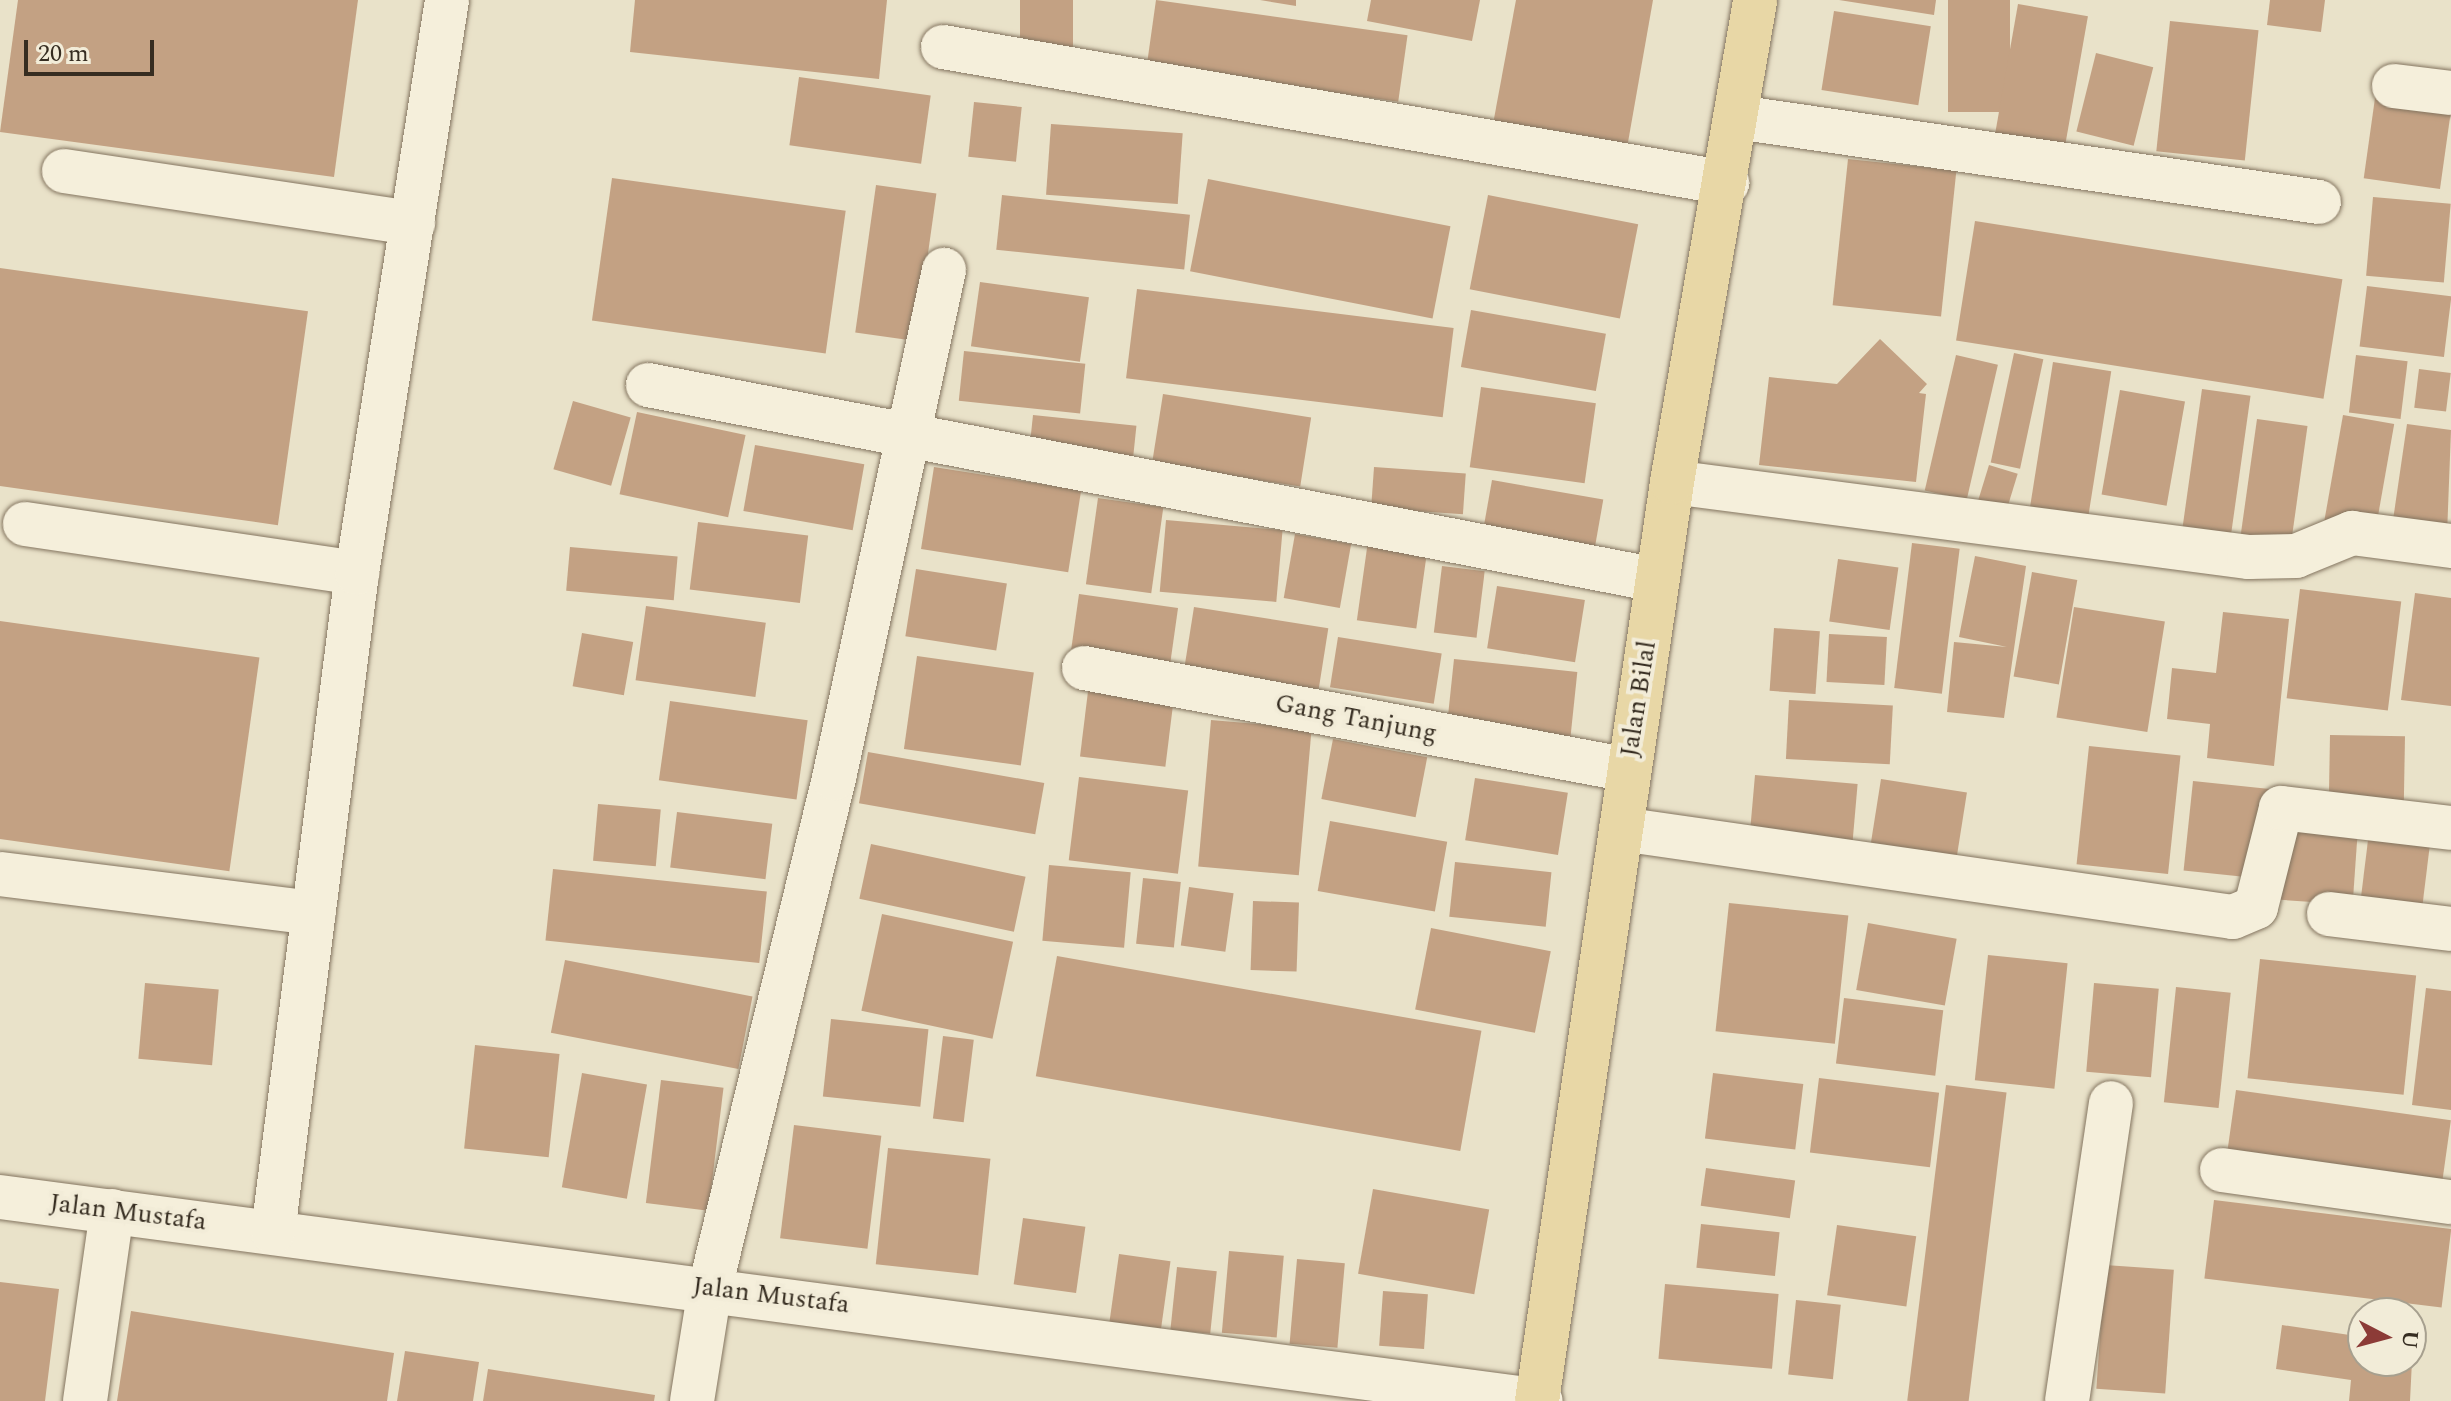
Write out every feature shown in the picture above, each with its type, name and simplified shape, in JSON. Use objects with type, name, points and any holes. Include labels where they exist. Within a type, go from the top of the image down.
[{"type":"main road","name":"Jalan Bilal","points":[[1539,1401],[1672,482],[1727,183],[1755,0]]},
{"type":"street","points":[[273,1232],[357,573],[447,0]]},
{"type":"street","points":[[943,47],[1727,183]]},
{"type":"street","points":[[2394,86],[2451,93]]},
{"type":"street","points":[[1737,117],[2319,202]]},
{"type":"street","points":[[64,171],[413,223]]},
{"type":"street","points":[[692,1401],[710,1288],[830,793],[944,270]]},
{"type":"street","points":[[648,385],[908,431],[1657,580]]},
{"type":"street","points":[[1672,482],[2249,557],[2296,556],[2338,537],[2366,533],[2451,546]]},
{"type":"street","points":[[25,524],[357,573]]},
{"type":"street","name":"Gang Tanjung","points":[[1084,668],[1629,770]]},
{"type":"street","points":[[1621,829],[2233,917],[2256,907],[2281,808],[2451,828]]},
{"type":"street","points":[[0,874],[314,913]]},
{"type":"street","points":[[2329,914],[2451,929]]},
{"type":"street","points":[[2067,1401],[2111,1103]]},
{"type":"street","points":[[2222,1170],[2451,1202]]},
{"type":"street","name":"Jalan Mustafa","points":[[0,1197],[710,1288],[1539,1401]]},
{"type":"street","points":[[85,1401],[112,1211]]},
{"type":"building","points":[[18,0],[358,0],[334,177],[0,132]]},
{"type":"building","points":[[635,0],[887,0],[879,79],[630,52]]},
{"type":"building","points":[[1020,0],[1073,0],[1073,51],[1020,51]]},
{"type":"building","points":[[1156,0],[1408,35],[1398,102],[1147,66]]},
{"type":"building","points":[[1260,0],[1296,0],[1296,6]]},
{"type":"building","points":[[1371,0],[1480,0],[1472,41],[1367,21]]},
{"type":"building","points":[[1516,0],[1653,0],[1627,148],[1493,124]]},
{"type":"building","points":[[1839,0],[1936,0],[1934,15]]},
{"type":"building","points":[[1948,0],[2010,0],[2010,112],[1948,112]]},
{"type":"building","points":[[2270,0],[2325,0],[2321,32],[2267,25]]},
{"type":"building","points":[[2018,4],[2088,16],[2065,145],[1995,133]]},
{"type":"building","points":[[1834,11],[1931,26],[1918,105],[1821,90]]},
{"type":"building","points":[[2170,21],[2259,30],[2245,161],[2156,151]]},
{"type":"building","points":[[2096,53],[2153,67],[2134,146],[2076,132]]},
{"type":"building","points":[[799,77],[931,96],[921,164],[789,145]]},
{"type":"building","points":[[2375,98],[2451,109],[2440,189],[2364,178]]},
{"type":"building","points":[[974,102],[1022,107],[1016,162],[968,157]]},
{"type":"building","points":[[1051,124],[1183,133],[1178,204],[1046,195]]},
{"type":"building","points":[[1848,159],[1956,170],[1941,317],[1833,305]]},
{"type":"building","points":[[612,178],[846,211],[826,353],[592,321]]},
{"type":"building","points":[[1208,179],[1450,226],[1433,318],[1190,271]]},
{"type":"building","points":[[876,185],[936,193],[916,341],[855,333]]},
{"type":"building","points":[[1002,195],[1190,215],[1184,269],[996,250]]},
{"type":"building","points":[[1488,195],[1638,224],[1620,318],[1470,289]]},
{"type":"building","points":[[2373,197],[2451,204],[2444,282],[2366,276]]},
{"type":"building","points":[[1975,221],[2342,279],[2323,399],[1956,341]]},
{"type":"building","points":[[0,268],[308,311],[278,525],[0,486]]},
{"type":"building","points":[[980,282],[1089,297],[1080,362],[971,346]]},
{"type":"building","points":[[2367,286],[2451,296],[2444,357],[2360,347]]},
{"type":"building","points":[[1137,289],[1454,328],[1443,417],[1126,378]]},
{"type":"building","points":[[1471,310],[1606,334],[1596,391],[1461,367]]},
{"type":"building","points":[[1880,339],[1927,384],[1919,393],[1926,394],[1916,482],[1759,465],[1769,377],[1837,384]]},
{"type":"building","points":[[964,351],[1085,364],[1080,413],[959,401]]},
{"type":"building","points":[[2014,353],[2043,359],[2020,469],[1991,463]]},
{"type":"building","points":[[1956,355],[1998,365],[1967,500],[1925,490]]},
{"type":"building","points":[[2356,355],[2408,361],[2401,419],[2349,413]]},
{"type":"building","points":[[2053,362],[2111,371],[2088,519],[2030,510]]},
{"type":"building","points":[[2419,369],[2451,373],[2446,412],[2414,408]]},
{"type":"building","points":[[1481,387],[1596,403],[1585,483],[1470,467]]},
{"type":"building","points":[[2202,389],[2251,396],[2230,542],[2181,536]]},
{"type":"building","points":[[2120,390],[2185,401],[2167,506],[2102,494]]},
{"type":"building","points":[[1163,394],[1311,417],[1300,487],[1152,463]]},
{"type":"building","points":[[573,401],[631,418],[611,486],[553,469]]},
{"type":"building","points":[[637,412],[746,435],[728,517],[620,494]]},
{"type":"building","points":[[1033,415],[1136,426],[1133,460],[1029,449]]},
{"type":"building","points":[[2343,415],[2394,424],[2376,529],[2324,520]]},
{"type":"building","points":[[2257,419],[2308,426],[2290,554],[2239,547]]},
{"type":"building","points":[[2407,424],[2451,430],[2447,535],[2392,527]]},
{"type":"building","points":[[755,445],[864,464],[853,530],[743,511]]},
{"type":"building","points":[[1989,465],[2018,474],[2006,511],[1978,502]]},
{"type":"building","points":[[934,467],[1081,490],[1068,572],[921,549]]},
{"type":"building","points":[[1374,467],[1466,473],[1463,514],[1371,508]]},
{"type":"building","points":[[1492,480],[1603,500],[1593,557],[1482,537]]},
{"type":"building","points":[[1098,498],[1163,507],[1151,593],[1086,584]]},
{"type":"building","points":[[1166,520],[1283,530],[1276,602],[1160,592]]},
{"type":"building","points":[[698,522],[808,536],[800,603],[690,589]]},
{"type":"building","points":[[1295,534],[1351,544],[1340,608],[1284,598]]},
{"type":"building","points":[[1368,541],[1427,549],[1416,629],[1357,620]]},
{"type":"building","points":[[1912,543],[1960,549],[1942,694],[1894,688]]},
{"type":"building","points":[[570,547],[678,556],[674,600],[566,591]]},
{"type":"building","points":[[1975,556],[2026,566],[2004,718],[1947,712],[1954,642],[2007,647],[1959,637]]},
{"type":"building","points":[[1838,559],[1898,567],[1890,630],[1829,621]]},
{"type":"building","points":[[1442,566],[1485,571],[1477,638],[1434,633]]},
{"type":"building","points":[[916,569],[1007,583],[996,651],[905,636]]},
{"type":"building","points":[[2032,572],[2077,580],[2059,684],[2014,676]]},
{"type":"building","points":[[1497,586],[1585,600],[1575,662],[1487,648]]},
{"type":"building","points":[[2300,589],[2401,601],[2388,711],[2287,698]]},
{"type":"building","points":[[2415,593],[2451,598],[2451,706],[2401,700]]},
{"type":"building","points":[[1079,594],[1178,608],[1169,673],[1070,659]]},
{"type":"building","points":[[646,606],[766,623],[755,697],[636,680]]},
{"type":"building","points":[[1194,607],[1328,628],[1318,696],[1183,675]]},
{"type":"building","points":[[2074,607],[2165,621],[2147,732],[2056,718]]},
{"type":"building","points":[[2223,612],[2289,619],[2274,766],[2207,758],[2210,724],[2167,719],[2172,668],[2216,673]]},
{"type":"building","points":[[0,621],[259,657],[229,871],[0,839]]},
{"type":"building","points":[[1774,628],[1820,631],[1815,694],[1770,691]]},
{"type":"building","points":[[582,633],[633,642],[624,695],[573,686]]},
{"type":"building","points":[[1829,634],[1887,637],[1884,685],[1826,682]]},
{"type":"building","points":[[1338,637],[1442,653],[1434,704],[1330,687]]},
{"type":"building","points":[[917,656],[1034,672],[1021,766],[904,749]]},
{"type":"building","points":[[1454,659],[1577,672],[1570,746],[1446,733]]},
{"type":"building","points":[[1090,675],[1175,685],[1165,767],[1080,756]]},
{"type":"building","points":[[1789,700],[1893,705],[1890,764],[1786,759]]},
{"type":"building","points":[[670,701],[808,720],[797,800],[659,780]]},
{"type":"building","points":[[1211,720],[1312,729],[1299,875],[1198,866]]},
{"type":"building","points":[[2330,735],[2405,736],[2404,809],[2329,808]]},
{"type":"building","points":[[1333,739],[1427,757],[1416,817],[1321,799]]},
{"type":"building","points":[[2089,746],[2180,756],[2168,874],[2077,864]]},
{"type":"building","points":[[868,752],[1044,783],[1035,834],[859,803]]},
{"type":"building","points":[[1755,775],[1858,784],[1852,850],[1749,841]]},
{"type":"building","points":[[1079,777],[1188,790],[1178,874],[1069,860]]},
{"type":"building","points":[[1475,778],[1568,793],[1558,855],[1465,840]]},
{"type":"building","points":[[1881,779],[1967,793],[1956,863],[1870,849]]},
{"type":"building","points":[[2193,781],[2270,789],[2260,879],[2184,871]]},
{"type":"building","points":[[598,804],[661,809],[656,866],[593,861]]},
{"type":"building","points":[[677,812],[772,824],[765,879],[670,868]]},
{"type":"building","points":[[1330,821],[1447,842],[1435,912],[1318,891]]},
{"type":"building","points":[[2286,825],[2358,830],[2353,905],[2281,900]]},
{"type":"building","points":[[2369,832],[2431,840],[2422,906],[2361,899]]},
{"type":"building","points":[[871,844],[1026,877],[1014,932],[859,899]]},
{"type":"building","points":[[1455,862],[1551,872],[1546,927],[1449,917]]},
{"type":"building","points":[[1049,865],[1131,872],[1124,948],[1042,941]]},
{"type":"building","points":[[553,869],[767,891],[759,963],[545,941]]},
{"type":"building","points":[[1143,878],[1181,882],[1174,948],[1136,944]]},
{"type":"building","points":[[1189,887],[1234,893],[1225,952],[1181,945]]},
{"type":"building","points":[[1253,901],[1299,903],[1297,972],[1251,970]]},
{"type":"building","points":[[1729,903],[1848,916],[1835,1044],[1716,1031]]},
{"type":"building","points":[[882,914],[1013,942],[992,1039],[861,1011]]},
{"type":"building","points":[[1868,923],[1957,939],[1945,1006],[1856,990]]},
{"type":"building","points":[[1431,928],[1551,951],[1535,1033],[1415,1009]]},
{"type":"building","points":[[1988,955],[2068,963],[2054,1089],[1975,1080]]},
{"type":"building","points":[[1057,956],[1481,1031],[1460,1151],[1036,1076]]},
{"type":"building","points":[[2260,959],[2416,975],[2404,1095],[2247,1078]]},
{"type":"building","points":[[565,960],[752,996],[738,1069],[551,1033]]},
{"type":"building","points":[[145,983],[219,989],[212,1065],[138,1059]]},
{"type":"building","points":[[2094,983],[2159,989],[2151,1077],[2086,1072]]},
{"type":"building","points":[[2176,987],[2231,993],[2219,1108],[2164,1102]]},
{"type":"building","points":[[2426,988],[2451,991],[2451,1110],[2412,1105]]},
{"type":"building","points":[[1844,998],[1943,1010],[1935,1076],[1836,1064]]},
{"type":"building","points":[[831,1019],[928,1029],[920,1107],[823,1097]]},
{"type":"building","points":[[943,1036],[974,1040],[964,1122],[933,1118]]},
{"type":"building","points":[[475,1045],[560,1054],[549,1157],[464,1148]]},
{"type":"building","points":[[582,1073],[647,1084],[627,1199],[562,1187]]},
{"type":"building","points":[[1713,1073],[1803,1084],[1795,1150],[1705,1139]]},
{"type":"building","points":[[1819,1078],[1939,1093],[1930,1167],[1810,1152]]},
{"type":"building","points":[[661,1080],[724,1088],[708,1211],[646,1203]]},
{"type":"building","points":[[1946,1085],[2007,1092],[1969,1401],[1907,1401]]},
{"type":"building","points":[[2236,1090],[2451,1120],[2441,1188],[2227,1157]]},
{"type":"building","points":[[794,1125],[881,1136],[867,1249],[780,1238]]},
{"type":"building","points":[[888,1148],[990,1159],[978,1275],[876,1264]]},
{"type":"building","points":[[1706,1168],[1795,1181],[1790,1218],[1701,1206]]},
{"type":"building","points":[[1373,1189],[1489,1209],[1474,1294],[1358,1274]]},
{"type":"building","points":[[2214,1200],[2451,1229],[2442,1308],[2427,1306],[2427,1297],[2356,1297],[2204,1278]]},
{"type":"building","points":[[1023,1218],[1085,1227],[1076,1293],[1014,1284]]},
{"type":"building","points":[[1701,1224],[1780,1232],[1775,1276],[1696,1268]]},
{"type":"building","points":[[1837,1225],[1916,1236],[1906,1306],[1827,1295]]},
{"type":"building","points":[[1229,1251],[1284,1256],[1277,1337],[1222,1333]]},
{"type":"building","points":[[1119,1254],[1170,1261],[1159,1340],[1108,1333]]},
{"type":"building","points":[[1297,1259],[1345,1263],[1337,1348],[1290,1344]]},
{"type":"building","points":[[2105,1265],[2174,1270],[2165,1394],[2096,1389]]},
{"type":"building","points":[[1177,1267],[1217,1271],[1210,1334],[1170,1330]]},
{"type":"building","points":[[0,1282],[59,1289],[45,1401],[0,1401]]},
{"type":"building","points":[[1665,1284],[1779,1294],[1772,1369],[1658,1359]]},
{"type":"building","points":[[1383,1291],[1428,1294],[1424,1349],[1379,1346]]},
{"type":"building","points":[[1796,1300],[1841,1305],[1833,1379],[1788,1375]]},
{"type":"building","points":[[131,1311],[394,1353],[387,1401],[117,1401]]},
{"type":"building","points":[[2282,1325],[2347,1335],[2347,1377],[2411,1377],[2410,1401],[2349,1401],[2351,1380],[2276,1369]]},
{"type":"building","points":[[405,1351],[479,1362],[473,1401],[397,1401]]},
{"type":"building","points":[[488,1369],[655,1395],[654,1401],[483,1401]]}]
